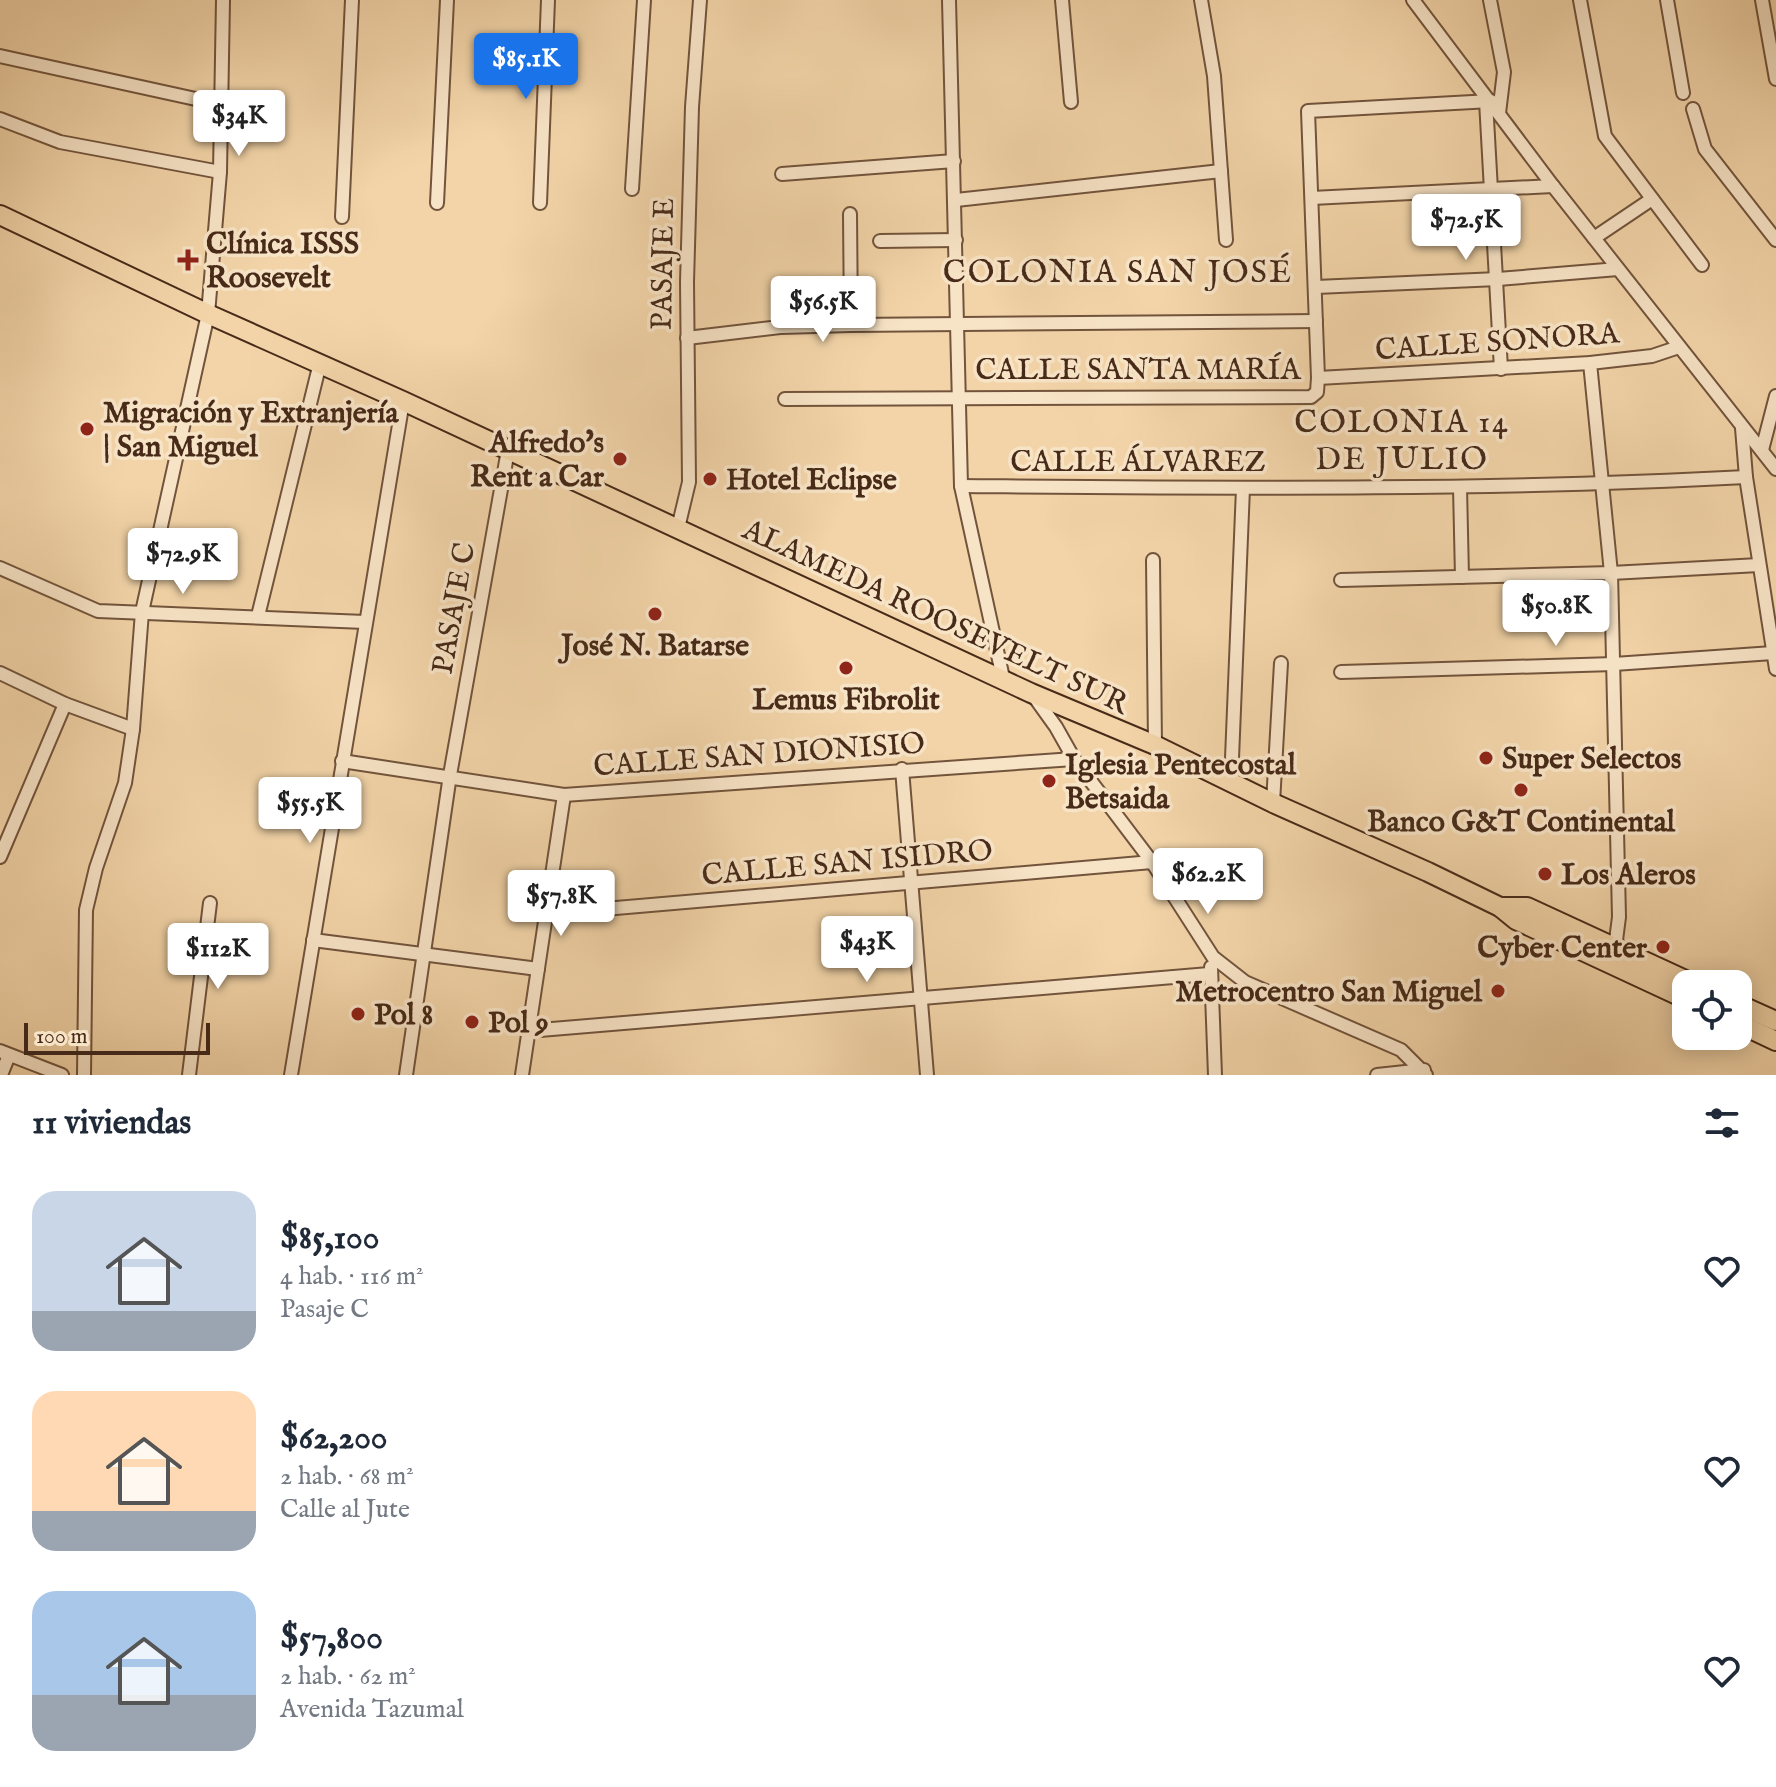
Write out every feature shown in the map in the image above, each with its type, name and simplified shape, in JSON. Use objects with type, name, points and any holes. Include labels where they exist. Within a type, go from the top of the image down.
[{"type":"highway","name":"ALAMEDA ROOSEVELT SUR","points":[[0,215],[208,314],[403,401],[1031,693],[1155,745],[1500,907]]},
{"type":"highway","points":[[1500,907],[1527,907],[1672,974]]},
{"type":"highway","points":[[1500,907],[1516,920],[1672,992]]},
{"type":"highway","points":[[1752,1010],[1776,1021]]},
{"type":"highway","points":[[1752,1030],[1776,1041]]},
{"type":"street","points":[[84,1075],[86,910],[96,868],[125,783],[133,729],[142,612],[208,314],[220,172],[223,0]]},
{"type":"street","points":[[342,217],[352,0]]},
{"type":"street","points":[[437,203],[447,0]]},
{"type":"street","points":[[540,203],[548,0]]},
{"type":"street","points":[[632,189],[644,0]]},
{"type":"street","name":"PASAJE E","points":[[678,528],[689,482],[687,338],[692,107],[700,0]]},
{"type":"street","points":[[949,0],[961,486],[1003,678]]},
{"type":"street","points":[[1062,0],[1071,102]]},
{"type":"street","points":[[1201,0],[1214,76],[1226,240]]},
{"type":"street","points":[[1413,0],[1553,186],[1776,469]]},
{"type":"street","points":[[1490,0],[1504,72],[1499,113]]},
{"type":"street","points":[[1580,0],[1605,136],[1702,265]]},
{"type":"street","points":[[1667,0],[1683,93]]},
{"type":"street","points":[[1762,0],[1776,79]]},
{"type":"street","points":[[0,56],[223,105]]},
{"type":"street","points":[[1318,385],[1307,113],[1310,110],[1488,101]]},
{"type":"street","points":[[1488,101],[1501,369]]},
{"type":"street","points":[[1693,109],[1705,149],[1776,240]]},
{"type":"street","points":[[0,119],[60,142],[220,172]]},
{"type":"street","points":[[782,174],[954,161]]},
{"type":"street","points":[[956,200],[1221,171]]},
{"type":"street","points":[[1312,198],[1553,186]]},
{"type":"street","points":[[1594,238],[1652,199]]},
{"type":"street","points":[[850,214],[851,325]]},
{"type":"street","points":[[880,241],[956,240]]},
{"type":"street","points":[[1316,287],[1498,279],[1618,269]]},
{"type":"street","points":[[687,338],[780,327],[851,325],[1316,321]]},
{"type":"street","name":"CALLE SONORA","points":[[1318,385],[1590,363],[1652,356],[1679,347]]},
{"type":"street","points":[[258,616],[320,363]]},
{"type":"street","points":[[1590,363],[1611,573],[1619,917],[1615,948]]},
{"type":"street","name":"CALLE SANTA MARÍA","points":[[785,399],[1311,397],[1318,385]]},
{"type":"street","points":[[1762,450],[1776,396]]},
{"type":"street","points":[[291,1075],[403,401]]},
{"type":"street","points":[[1341,672],[1775,663],[1746,477],[1742,428]]},
{"type":"street","name":"PASAJE C","points":[[406,1075],[450,775],[508,450]]},
{"type":"street","name":"CALLE ÁLVAREZ","points":[[961,486],[1460,487],[1604,485],[1746,477]]},
{"type":"street","points":[[1460,487],[1462,577]]},
{"type":"street","points":[[1231,783],[1243,488]]},
{"type":"street","points":[[1153,560],[1155,745]]},
{"type":"street","points":[[1341,580],[1611,573],[1759,565]]},
{"type":"street","points":[[0,568],[98,611],[365,622]]},
{"type":"street","points":[[1273,803],[1281,663]]},
{"type":"street","points":[[0,673],[65,704],[133,729]]},
{"type":"street","points":[[1031,693],[1074,759],[1152,862],[1213,957],[1245,982],[1401,1050],[1425,1072]]},
{"type":"street","points":[[0,857],[65,704]]},
{"type":"street","name":"CALLE SAN DIONISIO","points":[[342,761],[450,775],[564,795],[1074,759]]},
{"type":"street","points":[[902,769],[927,1075]]},
{"type":"street","points":[[522,1075],[564,795]]},
{"type":"street","name":"CALLE SAN ISIDRO","points":[[546,914],[1152,862]]},
{"type":"street","points":[[189,1075],[210,903]]},
{"type":"street","points":[[313,940],[538,969]]},
{"type":"street","points":[[1213,957],[1209,974],[1215,1075]]},
{"type":"street","points":[[528,1031],[1209,974]]},
{"type":"street","points":[[1,1075],[5,1053],[62,1075]]},
{"type":"street","points":[[1377,1075],[1425,1072]]},
{"type":"place","name":"Clínica ISSS Roosevelt","points":[[188,260]]},
{"type":"place","name":"Migración y Extranjería | San Miguel","points":[[87,429]]},
{"type":"place","name":"Alfredo's Rent a Car","points":[[620,459]]},
{"type":"place","name":"Hotel Eclipse","points":[[710,479]]},
{"type":"place","name":"José N. Batarse","points":[[655,614]]},
{"type":"place","name":"Lemus Fibrolit","points":[[846,668]]},
{"type":"place","name":"Super Selectos","points":[[1486,758]]},
{"type":"place","name":"Iglesia Pentecostal Betsaida","points":[[1049,781]]},
{"type":"place","name":"Banco G&T Continental","points":[[1521,790]]},
{"type":"place","name":"Los Aleros","points":[[1545,874]]},
{"type":"place","name":"Cyber Center","points":[[1663,947]]},
{"type":"place","name":"Metrocentro San Miguel","points":[[1498,991]]},
{"type":"place","name":"Pol 8","points":[[358,1014]]},
{"type":"place","name":"Pol 9","points":[[472,1022]]},
{"type":"district","name":"COLONIA SAN JOSÉ","points":[[1118,271]]},
{"type":"district","name":"COLONIA 14 DE JULIO","points":[[1402,440]]}]
